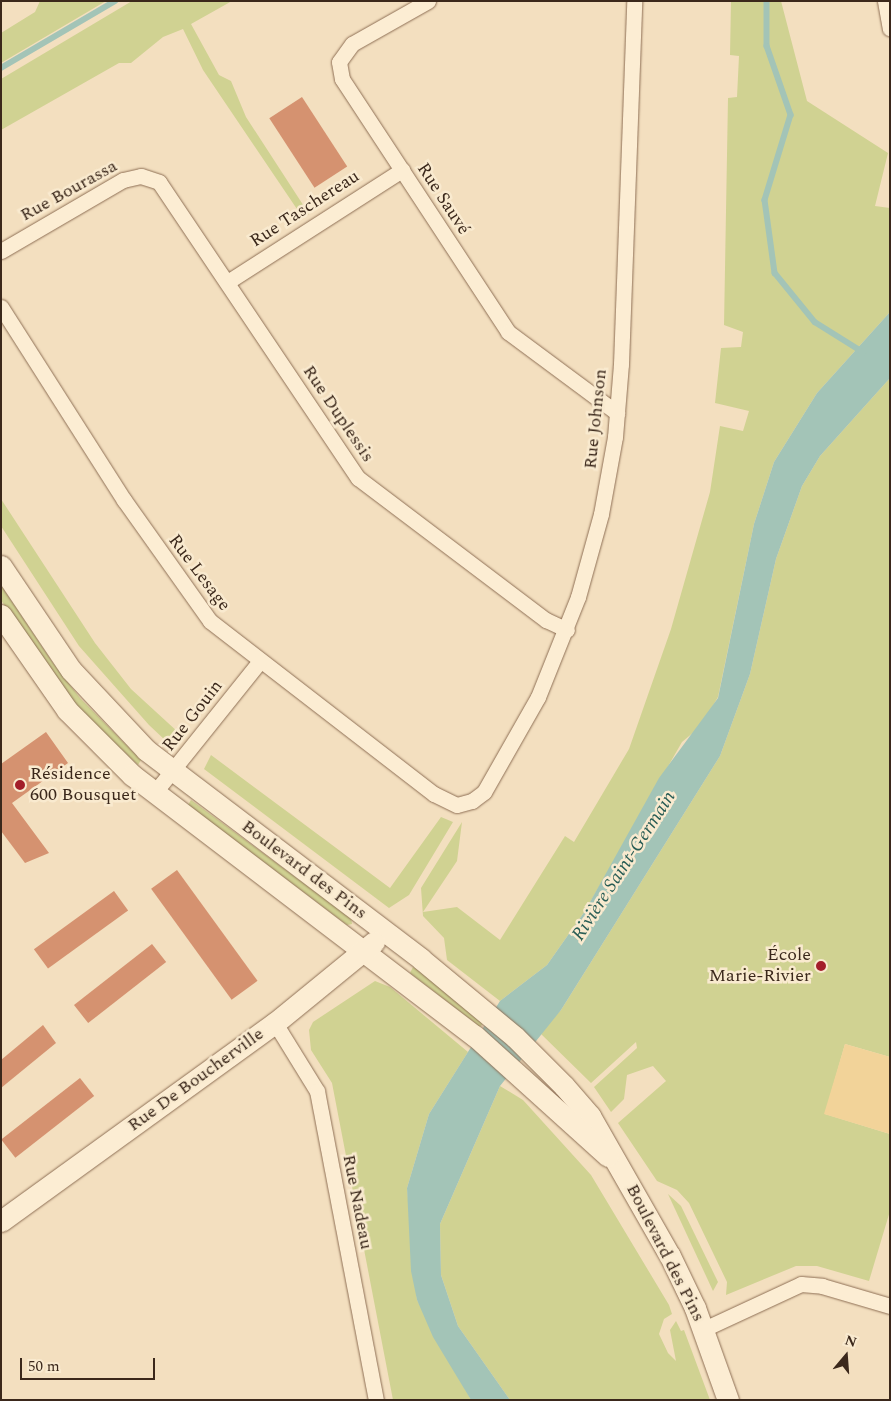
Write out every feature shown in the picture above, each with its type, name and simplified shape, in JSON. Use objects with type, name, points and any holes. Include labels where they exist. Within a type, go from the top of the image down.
[{"type":"street","name":"Rue Sauvé","points":[[428,1],[352,44],[340,62],[342,79],[508,332],[617,413]]},
{"type":"street","name":"Rue Johnson","points":[[466,804],[489,784],[531,712],[567,630],[601,514],[617,413],[634,1]]},
{"type":"street","points":[[885,1],[890,29]]},
{"type":"street","name":"Rue Taschereau","points":[[229,281],[402,170]]},
{"type":"street","name":"Rue Bourassa","points":[[1,252],[123,180],[141,176],[159,182]]},
{"type":"street","name":"Rue Duplessis","points":[[159,182],[229,281],[358,478],[546,620],[567,630]]},
{"type":"street","name":"Rue Lesage","points":[[1,307],[187,594],[210,620],[259,662],[434,794],[466,804]]},
{"type":"street","name":"Boulevard des Pins","points":[[1,566],[86,689],[172,771],[385,931],[490,1017],[538,1058],[590,1116],[670,1256],[704,1329],[728,1400]]},
{"type":"street","name":"Boulevard des Pins","points":[[1,615],[67,710],[116,760],[155,792],[366,951],[475,1036],[617,1164]]},
{"type":"street","name":"Rue Gouin","points":[[155,792],[259,662]]},
{"type":"street","name":"Rue De Boucherville","points":[[1,1221],[275,1023],[366,951],[385,931]]},
{"type":"street","name":"Rue Nadeau","points":[[275,1023],[317,1091],[376,1400]]},
{"type":"street","points":[[704,1329],[801,1284],[822,1286],[890,1306]]},
{"type":"green space","points":[[40,1],[106,1],[1,63],[1,33],[35,12]]},
{"type":"green space","points":[[132,1],[232,1],[191,24],[219,75],[231,81],[246,117],[309,214],[303,218],[203,70],[183,29],[163,37],[131,63],[119,63],[1,130],[1,79]]},
{"type":"green space","points":[[731,1],[781,1],[807,101],[888,153],[875,206],[890,208],[890,312],[817,393],[774,462],[754,524],[718,697],[701,726],[682,742],[585,911],[547,965],[500,1001],[447,960],[444,938],[423,916],[421,888],[462,822],[457,861],[423,912],[457,907],[500,940],[565,836],[574,842],[629,749],[671,629],[710,492],[720,426],[743,431],[749,411],[715,403],[721,348],[741,347],[743,332],[724,325],[728,98],[737,97],[739,56],[730,55]]},
{"type":"green space","points":[[890,378],[890,1057],[845,1044],[825,1114],[890,1134],[890,1211],[869,1281],[817,1266],[796,1266],[726,1295],[727,1282],[689,1203],[677,1190],[657,1181],[618,1123],[666,1081],[653,1066],[627,1075],[624,1099],[611,1112],[594,1087],[637,1048],[636,1042],[591,1083],[539,1032],[561,1010],[720,756],[750,674],[776,559],[802,486],[820,456]]},
{"type":"green space","points":[[1,499],[95,643],[131,689],[179,733],[175,737],[166,741],[149,725],[79,646],[1,526]]},
{"type":"green space","points":[[1,585],[53,663],[80,698],[141,760],[138,765],[83,714],[38,656],[1,600]]},
{"type":"green space","points":[[211,755],[390,888],[441,817],[453,822],[409,895],[389,908],[204,769]]},
{"type":"green space","points":[[191,800],[351,918],[352,924],[347,925],[188,805]]},
{"type":"green space","points":[[413,967],[485,1021],[480,1027],[410,973]]},
{"type":"green space","points":[[375,981],[390,987],[468,1052],[429,1114],[407,1188],[417,1300],[471,1400],[393,1400],[332,1083],[311,1050],[309,1030],[313,1022]]},
{"type":"green space","points":[[500,1086],[523,1100],[591,1175],[669,1305],[672,1314],[664,1319],[659,1334],[668,1353],[676,1361],[670,1330],[676,1321],[681,1331],[684,1330],[710,1400],[510,1400],[458,1326],[441,1275],[440,1224]]},
{"type":"green space","points":[[668,1194],[681,1206],[718,1282],[713,1291]]},
{"type":"sand","points":[[845,1044],[890,1057],[890,1134],[824,1114]]},
{"type":"water","name":"Rivière Saint-Germain","points":[[890,312],[890,378],[820,456],[802,486],[776,559],[750,674],[720,756],[561,1010],[500,1086],[440,1224],[441,1275],[458,1326],[510,1400],[471,1400],[433,1337],[417,1300],[411,1271],[407,1188],[429,1114],[500,1001],[547,965],[585,911],[659,778],[718,698],[754,524],[774,462],[817,393]]},
{"type":"building","points":[[302,97],[347,167],[314,188],[269,118]]},
{"type":"building","name":"Résidence 600 Bousquet","points":[[46,732],[68,763],[12,803],[49,853],[25,863],[1,831],[1,764]]},
{"type":"building","points":[[177,870],[258,981],[232,1000],[151,889]]},
{"type":"building","points":[[114,891],[128,910],[48,969],[34,949]]},
{"type":"building","points":[[152,944],[166,962],[88,1023],[74,1005]]},
{"type":"building","points":[[43,1025],[56,1043],[1,1088],[1,1060]]},
{"type":"building","points":[[80,1078],[94,1096],[15,1158],[1,1140]]},
{"type":"waterway","points":[[1,68],[115,1]]},
{"type":"waterway","points":[[767,1],[767,46],[791,115],[765,200],[775,273],[815,322],[863,352]]},
{"type":"place","name":"Résidence 600 Bousquet","points":[[20,785]]},
{"type":"place","name":"École Marie-Rivier","points":[[821,966]]}]
